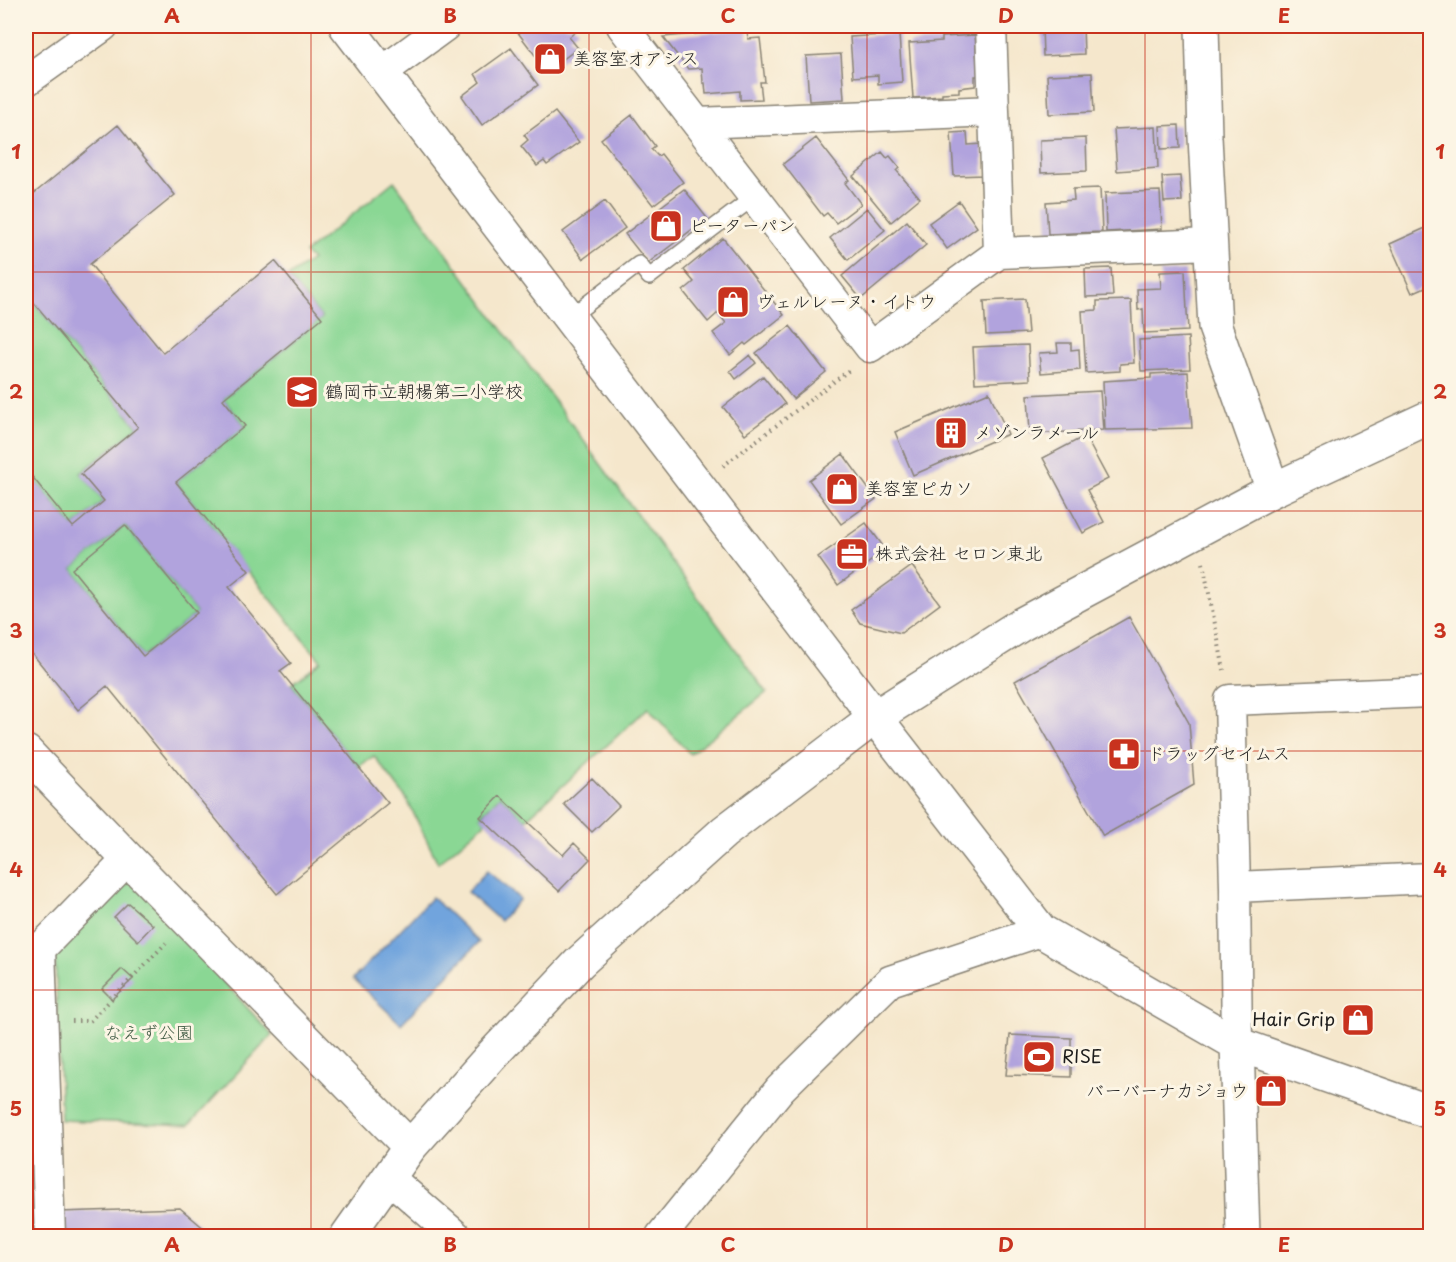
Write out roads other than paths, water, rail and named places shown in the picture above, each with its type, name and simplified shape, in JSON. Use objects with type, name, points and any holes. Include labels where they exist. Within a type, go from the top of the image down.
[{"type":"street","points":[[26,81],[102,26]]},
{"type":"street","points":[[346,26],[1041,931],[1237,1044],[1431,1112]]},
{"type":"street","points":[[382,72],[445,26]]},
{"type":"street","points":[[622,26],[870,347],[999,253],[1210,244]]},
{"type":"street","points":[[991,26],[999,253]]},
{"type":"street","points":[[1202,26],[1215,327],[1273,490]]},
{"type":"street","points":[[697,123],[994,111]]},
{"type":"street","points":[[347,1236],[410,1147],[579,962],[724,832],[875,717],[1022,624],[1273,490],[1431,417]]},
{"type":"street","points":[[1243,1236],[1230,700],[1431,692]]},
{"type":"street","points":[[26,752],[128,860],[410,1147]]},
{"type":"street","points":[[50,1236],[40,949],[128,860]]},
{"type":"street","points":[[1235,887],[1431,878]]},
{"type":"street","points":[[661,1236],[780,1089],[890,981],[1041,931]]},
{"type":"street","points":[[388,1178],[456,1236]]},
{"type":"lane","points":[[570,317],[639,264],[649,277],[754,197]]},
{"type":"water","points":[[487,871],[520,899],[500,921],[467,892]]},
{"type":"water","points":[[432,897],[479,942],[401,1024],[353,979]]},
{"type":"place","name":"美容室オアシス","points":[[550,59]]},
{"type":"place","name":"ピーターパン","points":[[666,226]]},
{"type":"place","name":"ヴェルレーヌ・イトウ","points":[[733,302]]},
{"type":"place","name":"鶴岡市立朝楊第二小学校","points":[[302,392]]},
{"type":"place","name":"メゾンラメール","points":[[951,433]]},
{"type":"place","name":"美容室ピカソ","points":[[842,489]]},
{"type":"place","name":"株式会社 セロン東北","points":[[852,554]]},
{"type":"place","name":"ドラッグセイムス","points":[[1124,754]]},
{"type":"place","name":"Hair Grip","points":[[1358,1020]]},
{"type":"place","name":"RISE","points":[[1039,1057]]},
{"type":"place","name":"バーバーナカジョウ","points":[[1271,1091]]},
{"type":"park label","name":"なえず公園","points":[[149,1033]]}]
